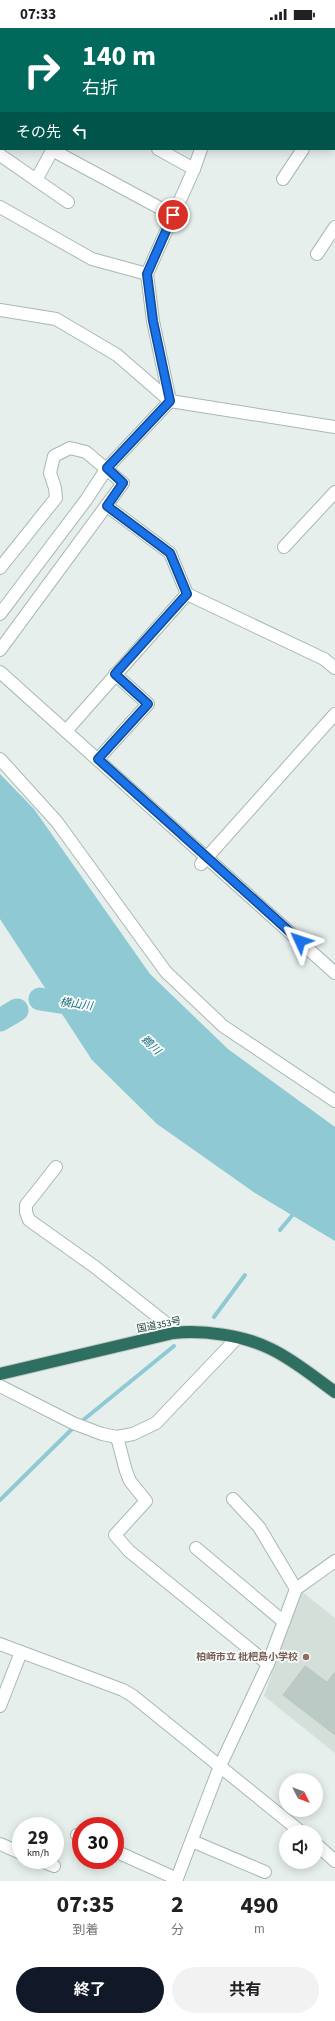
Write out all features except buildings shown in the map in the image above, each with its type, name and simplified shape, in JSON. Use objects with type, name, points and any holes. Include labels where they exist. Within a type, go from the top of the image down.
[{"type":"highway","name":"国道353号","points":[[0,1374],[172,1332],[204,1332],[237,1338],[271,1348],[335,1392]]},
{"type":"street","points":[[36,180],[52,150],[173,215]]},
{"type":"street","points":[[160,150],[194,169]]},
{"type":"street","points":[[170,401],[153,321],[147,274],[194,169],[201,150]]},
{"type":"street","points":[[283,179],[301,150]]},
{"type":"street","points":[[0,155],[68,202]]},
{"type":"street","points":[[0,207],[92,259],[147,274]]},
{"type":"street","points":[[317,254],[335,227]]},
{"type":"street","points":[[0,310],[56,319],[117,355],[170,401],[335,427]]},
{"type":"street","points":[[0,614],[86,500],[107,468],[170,401]]},
{"type":"street","points":[[0,568],[56,498],[55,488],[50,473],[54,456],[70,448],[86,452],[107,468],[123,483],[0,650]]},
{"type":"street","points":[[284,547],[335,492]]},
{"type":"street","points":[[107,506],[170,553],[187,594],[324,659],[335,668]]},
{"type":"street","points":[[66,731],[187,594]]},
{"type":"street","points":[[0,672],[98,759],[204,861],[335,972]]},
{"type":"street","points":[[98,759],[148,704],[115,674]]},
{"type":"street","points":[[204,861],[335,714]]},
{"type":"street","points":[[0,759],[57,822],[166,972],[223,1026],[335,1101]]},
{"type":"street","points":[[56,1167],[26,1205],[26,1212],[30,1220],[95,1267],[161,1319],[167,1324],[172,1332]]},
{"type":"street","points":[[0,1386],[78,1425],[117,1437],[134,1434],[156,1423],[237,1338]]},
{"type":"street","points":[[117,1437],[130,1481],[146,1501],[115,1534],[135,1555],[268,1664]]},
{"type":"street","points":[[233,1499],[259,1527],[296,1589]]},
{"type":"street","points":[[196,1548],[284,1622]]},
{"type":"street","points":[[124,1855],[177,1880],[220,1766],[268,1664],[296,1589],[334,1565]]},
{"type":"street","points":[[0,1644],[123,1690],[292,1825]]},
{"type":"street","points":[[0,1706],[21,1652]]},
{"type":"street","points":[[192,1841],[265,1872]]},
{"type":"street","points":[[0,1844],[12,1849]]},
{"type":"street","points":[[323,1850],[335,1861]]},
{"type":"shaded area","name":"柏崎市立 枇杷島小学校","points":[[301,1591],[335,1618],[335,1753],[264,1696]]},
{"type":"water","name":"鵜川","points":[[0,774],[34,809],[150,974],[228,1049],[335,1127],[335,1241],[255,1193],[157,1124],[92,1060],[0,919]]},
{"type":"waterway","name":"横山川","points":[[40,999],[85,1006]]},
{"type":"waterway","name":"横山川","points":[[0,1020],[17,1010]]},
{"type":"waterway","points":[[280,1230],[295,1212]]},
{"type":"waterway","points":[[214,1317],[245,1275]]},
{"type":"waterway","points":[[0,1500],[71,1430],[174,1346]]},
{"type":"place","name":"柏崎市立 枇杷島小学校","points":[[306,1657]]},
{"type":"route","points":[[173,215],[147,274],[153,321],[170,401],[107,468],[123,483],[107,506],[170,553],[187,594],[115,674],[148,704],[98,759],[300,941]]}]
